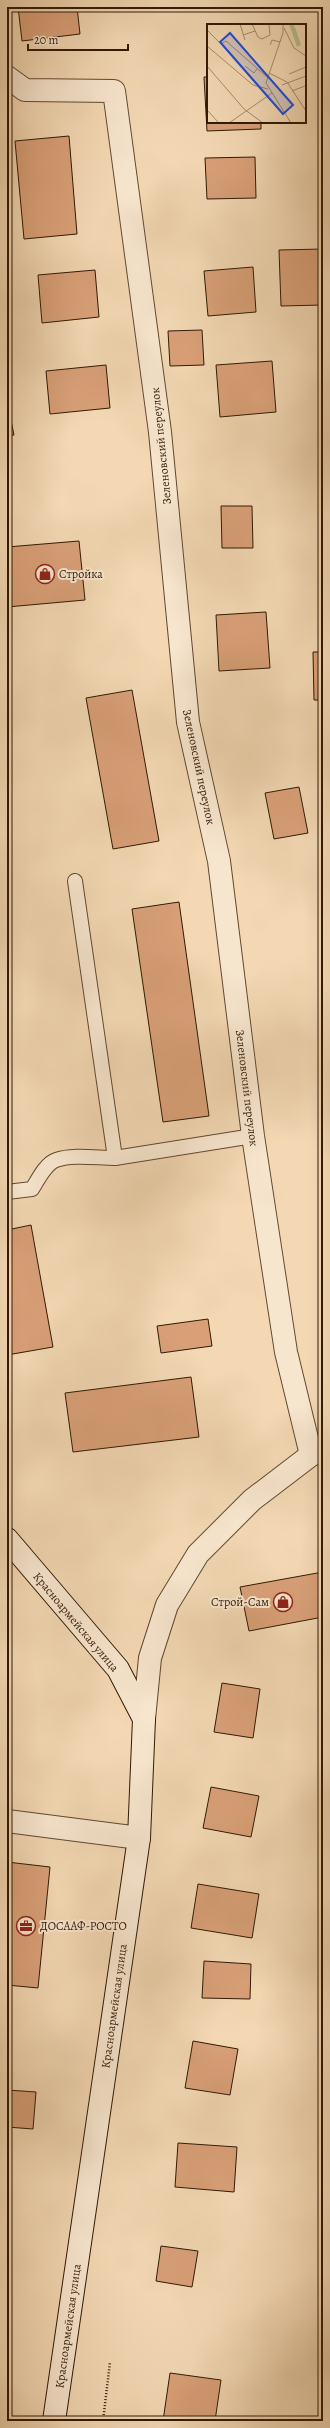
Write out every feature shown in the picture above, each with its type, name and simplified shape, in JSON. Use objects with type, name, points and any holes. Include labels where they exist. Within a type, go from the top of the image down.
[{"type":"street","name":"Зеленовский переулок","points":[[7,77],[25,90],[114,91],[160,432],[188,722],[219,861],[253,1136],[286,1352],[317,1452],[252,1500],[198,1554],[167,1605],[150,1658],[144,1718]]},
{"type":"street","name":"Красноармейская улица","points":[[7,1540],[118,1669],[144,1718],[139,1838],[54,2421]]},
{"type":"street","points":[[7,1821],[139,1838]]},
{"type":"lane","points":[[75,881],[115,1158]]},
{"type":"lane","points":[[7,1192],[32,1189],[43,1172],[55,1160],[75,1158],[115,1158],[253,1136]]},
{"type":"path","points":[[103,2421],[110,2362]]},
{"type":"building","points":[[18,7],[77,7],[80,34],[22,41]]},
{"type":"building","points":[[204,77],[207,77],[207,123],[261,123],[261,129],[207,131]]},
{"type":"building","points":[[69,136],[77,234],[24,239],[15,141]]},
{"type":"building","points":[[255,157],[256,198],[207,199],[205,158]]},
{"type":"building","points":[[323,249],[323,305],[281,306],[279,250]]},
{"type":"building","points":[[253,267],[256,312],[208,316],[204,271]]},
{"type":"building","points":[[95,270],[99,317],[42,323],[38,275]]},
{"type":"building","points":[[202,330],[204,365],[170,366],[168,331]]},
{"type":"building","points":[[272,361],[276,412],[220,417],[216,365]]},
{"type":"building","points":[[106,365],[110,408],[50,414],[46,371]]},
{"type":"building","points":[[7,402],[14,435],[7,436]]},
{"type":"building","points":[[221,506],[252,506],[253,548],[222,548]]},
{"type":"building","name":"Стройка","points":[[79,541],[85,600],[7,607],[7,547]]},
{"type":"building","points":[[266,612],[270,668],[219,671],[216,615]]},
{"type":"building","points":[[313,652],[323,652],[323,700],[314,700]]},
{"type":"building","points":[[132,690],[159,841],[113,849],[86,698]]},
{"type":"building","points":[[299,787],[308,833],[274,839],[265,793]]},
{"type":"building","points":[[179,902],[209,1116],[163,1122],[132,909]]},
{"type":"building","points":[[7,1083],[10,1100],[7,1100]]},
{"type":"building","points":[[31,1225],[53,1347],[7,1355],[7,1230]]},
{"type":"building","points":[[208,1319],[212,1346],[161,1353],[157,1326]]},
{"type":"building","points":[[191,1377],[199,1437],[73,1452],[65,1393]]},
{"type":"building","name":"Строй-Сам","points":[[323,1572],[323,1617],[249,1631],[240,1587]]},
{"type":"building","points":[[222,1683],[260,1689],[253,1738],[214,1732]]},
{"type":"building","points":[[211,1787],[259,1796],[251,1837],[203,1828]]},
{"type":"building","name":"ДОСААФ-РОСТО","points":[[7,1862],[50,1867],[38,1988],[7,1985]]},
{"type":"building","points":[[198,1884],[259,1894],[252,1938],[191,1928]]},
{"type":"building","points":[[204,1961],[251,1964],[250,1999],[202,1998]]},
{"type":"building","points":[[193,2041],[238,2049],[230,2095],[185,2088]]},
{"type":"building","points":[[7,2090],[36,2092],[33,2129],[7,2127]]},
{"type":"building","points":[[178,2143],[237,2147],[234,2192],[175,2187]]},
{"type":"building","points":[[161,2246],[198,2251],[192,2287],[156,2281]]},
{"type":"building","points":[[170,2373],[221,2380],[215,2421],[163,2421]]},
{"type":"place","name":"Стройка","points":[[45,574]]},
{"type":"place","name":"Строй-Сам","points":[[283,1602]]},
{"type":"place","name":"ДОСААФ-РОСТО","points":[[26,1926]]}]
